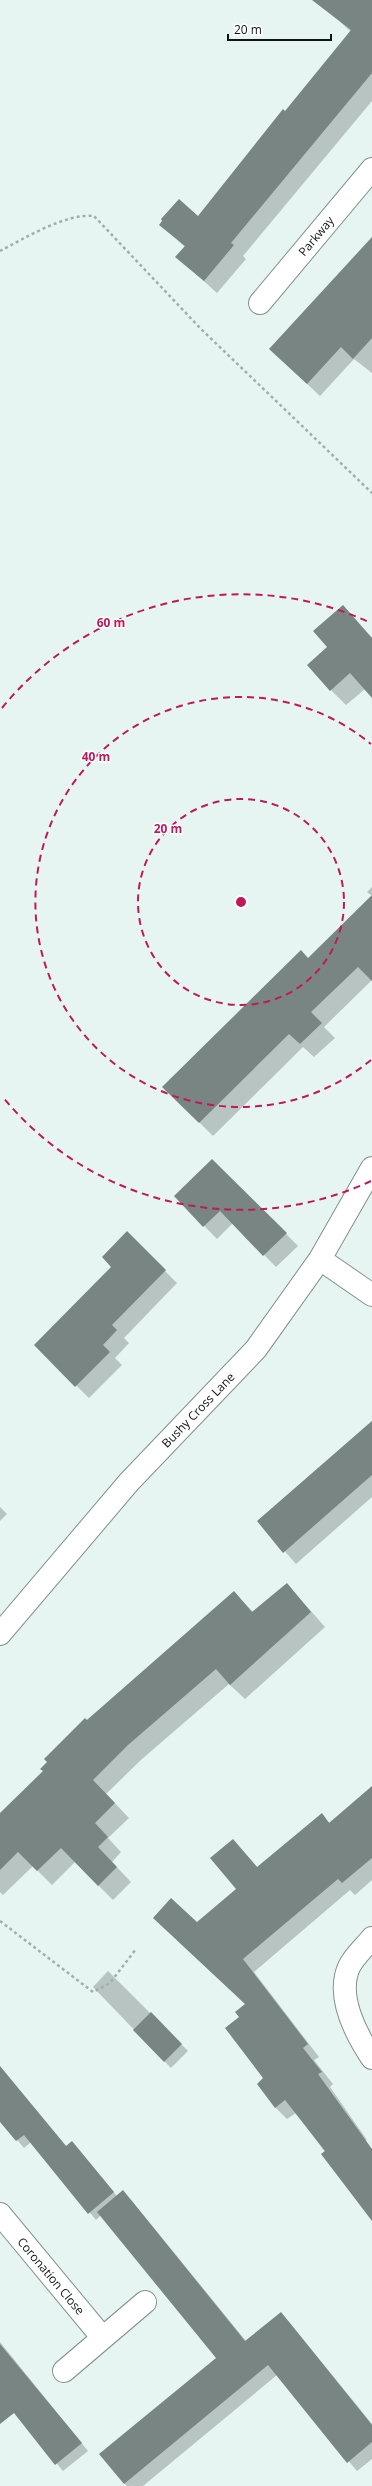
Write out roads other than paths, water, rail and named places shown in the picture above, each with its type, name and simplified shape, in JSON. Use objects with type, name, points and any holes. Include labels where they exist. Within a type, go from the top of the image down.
[{"type":"street","name":"Parkway","points":[[260,303],[372,169]]},
{"type":"street","name":"Bushy Cross Lane","points":[[0,1634],[129,1482],[256,1349],[320,1258],[372,1168]]},
{"type":"street","points":[[320,1258],[372,1296]]},
{"type":"street","points":[[372,1938],[349,1966],[344,1982],[347,2005],[360,2041],[372,2058]]},
{"type":"street","name":"Coronation Close","points":[[0,2214],[102,2338]]},
{"type":"street","points":[[64,2371],[145,2302]]}]
